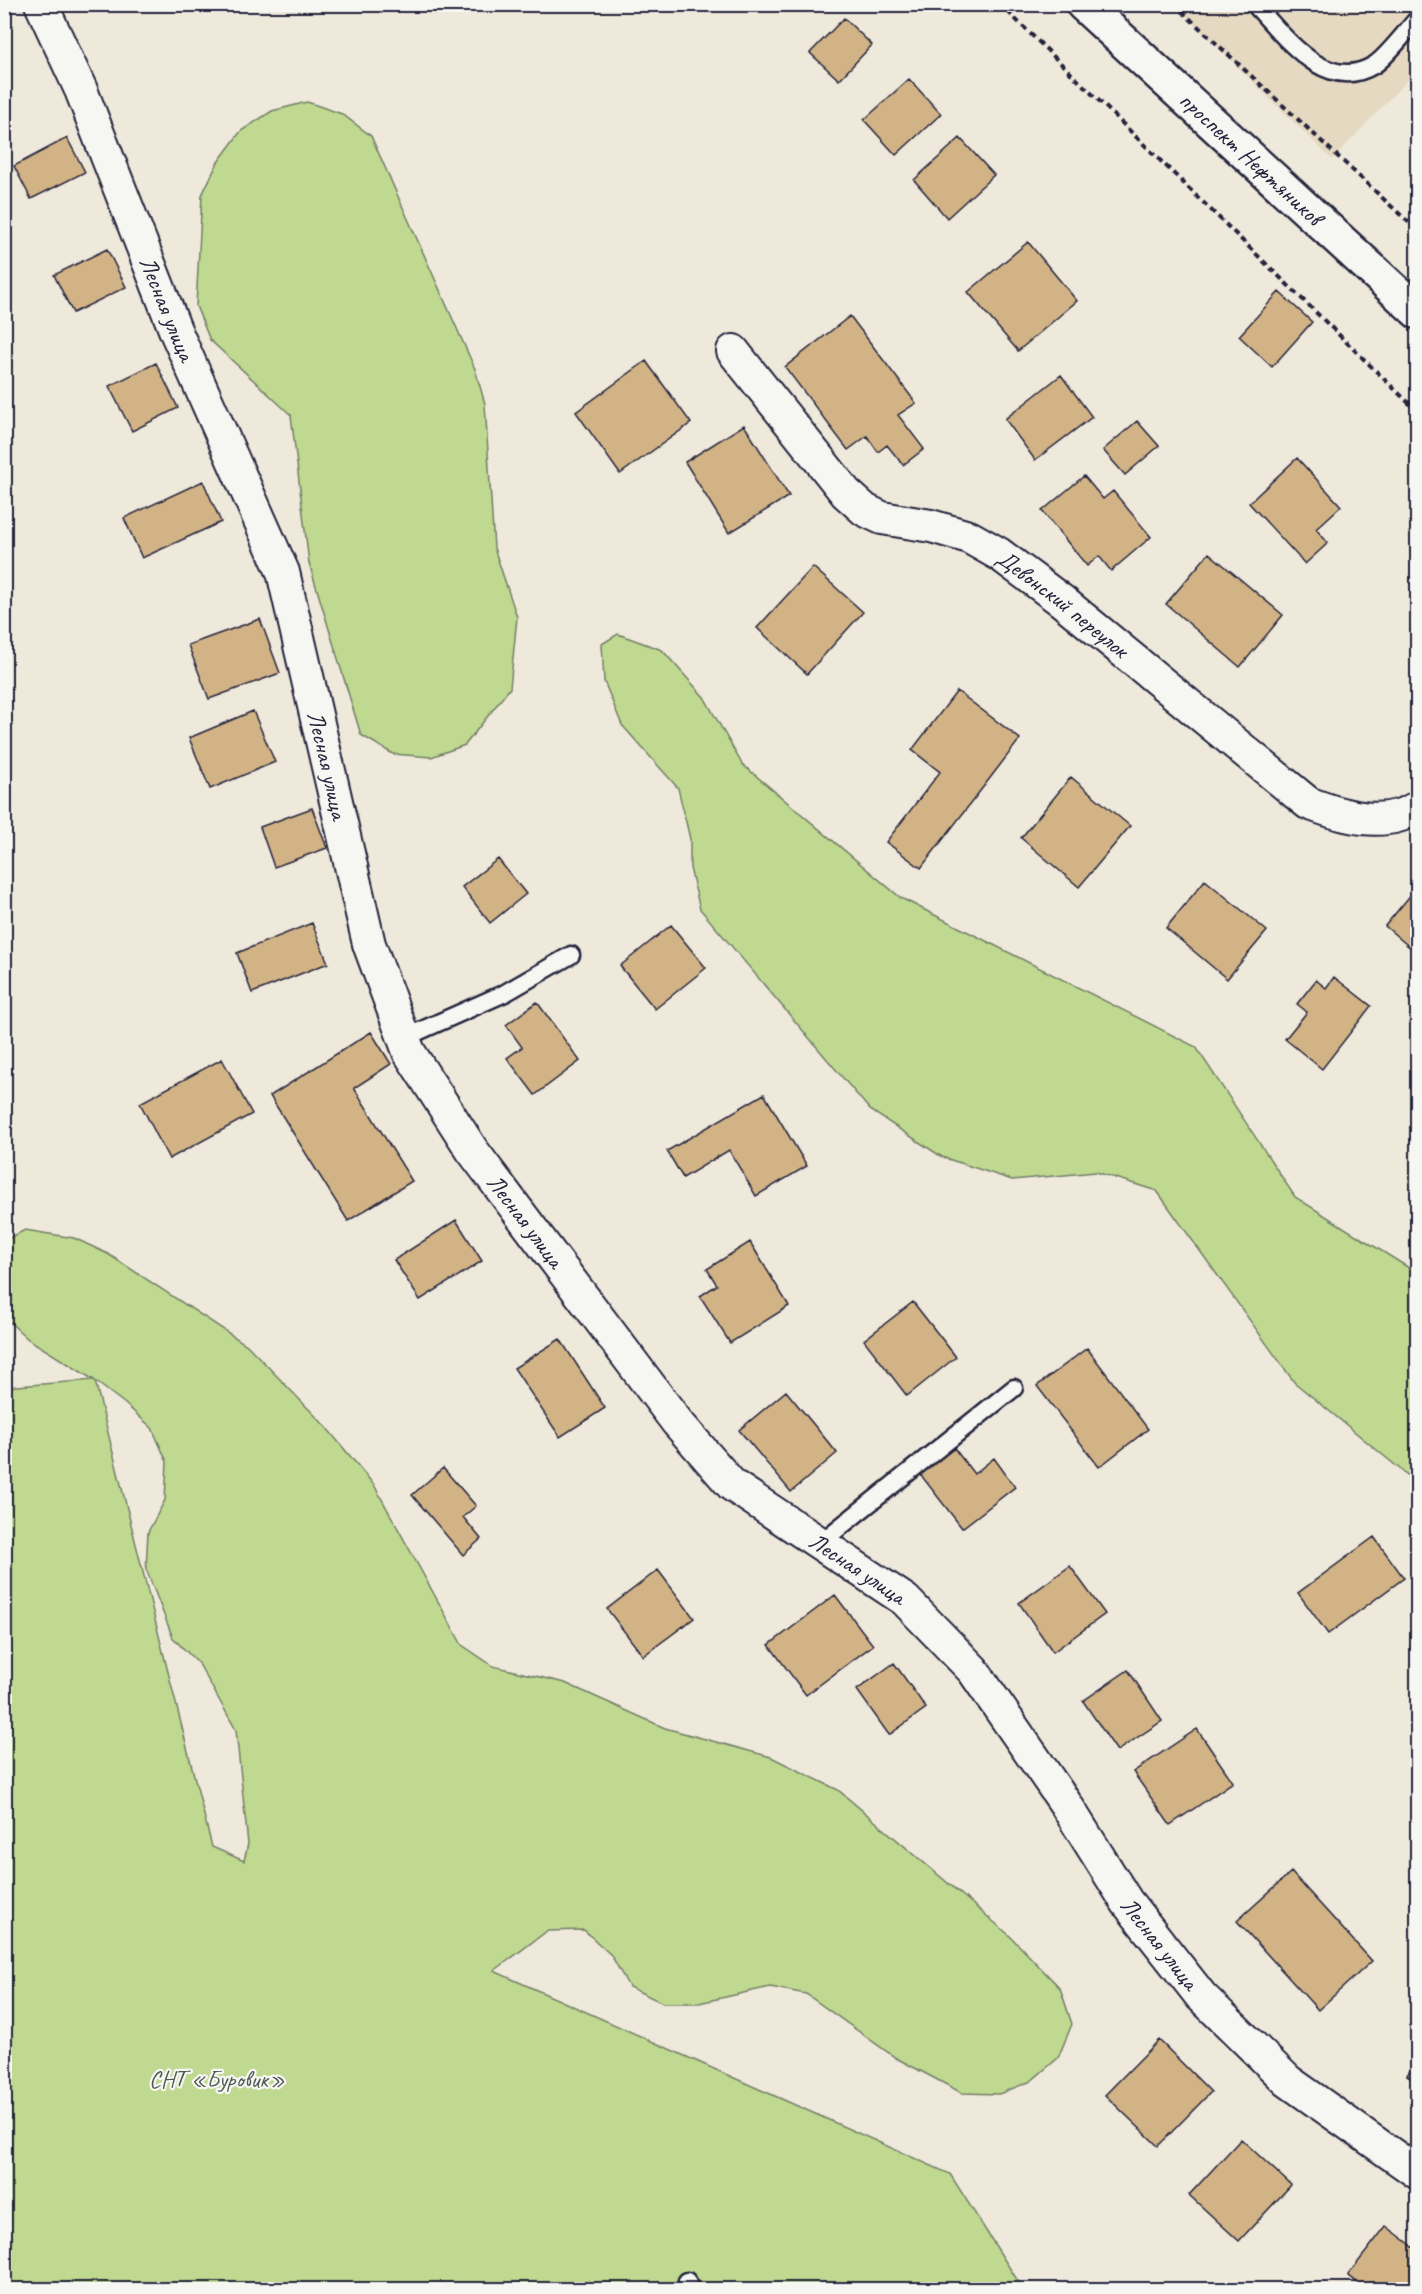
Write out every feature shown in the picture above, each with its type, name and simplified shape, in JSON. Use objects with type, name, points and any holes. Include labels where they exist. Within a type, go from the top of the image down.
[{"type":"main road","name":"проспект Нефтяников","points":[[1083,4],[1418,312]]},
{"type":"street","name":"Лесная улица","points":[[41,4],[81,90],[176,332],[283,572],[369,944],[409,1052],[472,1150],[677,1422],[732,1485],[905,1600],[973,1670],[1065,1803],[1128,1902],[1201,1996],[1288,2081],[1418,2173]]},
{"type":"street","name":"Девонский переулок","points":[[733,351],[846,493],[865,510],[882,518],[931,526],[969,537],[999,554],[1062,601],[1308,803],[1340,815],[1367,819],[1390,817],[1410,812],[1418,807]]},
{"type":"lane","points":[[1254,4],[1309,60],[1326,70],[1344,73],[1362,71],[1376,65],[1418,18]]},
{"type":"lane","points":[[404,1038],[505,993],[571,955]]},
{"type":"lane","points":[[820,1543],[1014,1388]]},
{"type":"path","points":[[1000,4],[1418,412]]},
{"type":"path","points":[[1174,4],[1418,231]]},
{"type":"shaded area","points":[[1175,5],[1417,5],[1417,70],[1332,160]]},
{"type":"green space","points":[[307,102],[342,114],[371,136],[475,369],[485,404],[494,548],[517,617],[510,688],[465,745],[431,757],[393,754],[361,735],[309,563],[291,415],[210,340],[196,306],[202,195],[218,162],[241,131],[272,111]]},
{"type":"green space","points":[[618,634],[662,650],[704,697],[742,764],[901,898],[1196,1047],[1295,1197],[1417,1273],[1417,1483],[1294,1382],[1157,1191],[1096,1172],[1012,1180],[942,1157],[870,1110],[700,909],[690,868],[690,839],[678,788],[622,725],[604,681],[602,644]]},
{"type":"green space","name":"СНТ «Буровик»","points":[[25,1230],[74,1238],[108,1254],[247,1345],[326,1427],[374,1485],[462,1645],[493,1666],[565,1683],[665,1728],[771,1757],[838,1790],[1008,1934],[1060,1988],[1072,2024],[1058,2058],[1031,2081],[999,2094],[962,2093],[896,2058],[806,1994],[770,1987],[699,2003],[663,2003],[629,1987],[611,1955],[584,1930],[547,1931],[494,1971],[950,2174],[1023,2289],[5,2290],[5,1387],[94,1380],[28,1339],[5,1318],[5,1240]],"holes":[[[95,1381],[152,1428],[167,1462],[165,1500],[148,1532],[146,1569],[173,1638],[199,1664],[236,1730],[248,1844],[244,1861],[212,1847]]]},
{"type":"building","points":[[844,18],[872,45],[839,80],[810,53]]},
{"type":"building","points":[[909,79],[941,114],[896,155],[864,120]]},
{"type":"building","points":[[67,138],[85,172],[31,199],[14,166]]},
{"type":"building","points":[[960,138],[994,175],[947,218],[914,180]]},
{"type":"building","points":[[1028,242],[1077,301],[1018,351],[968,292]]},
{"type":"building","points":[[107,249],[126,287],[73,313],[54,275]]},
{"type":"building","points":[[1279,292],[1312,322],[1272,367],[1239,336]]},
{"type":"building","points":[[850,316],[916,403],[898,415],[924,449],[903,465],[887,445],[878,452],[867,436],[848,450],[785,367]]},
{"type":"building","points":[[646,361],[691,423],[620,474],[576,412]]},
{"type":"building","points":[[156,363],[178,408],[132,431],[109,386]]},
{"type":"building","points":[[1061,375],[1092,417],[1035,460],[1005,419]]},
{"type":"building","points":[[1137,421],[1159,446],[1125,475],[1103,450]]},
{"type":"building","points":[[744,425],[789,496],[729,533],[685,462]]},
{"type":"building","points":[[1297,458],[1341,506],[1316,529],[1328,543],[1305,564],[1249,503]]},
{"type":"building","points":[[1084,476],[1103,499],[1113,491],[1151,537],[1111,571],[1099,556],[1087,566],[1042,511]]},
{"type":"building","points":[[203,481],[221,522],[142,558],[124,518]]},
{"type":"building","points":[[1209,553],[1283,615],[1240,667],[1166,604]]},
{"type":"building","points":[[813,567],[863,612],[807,674],[757,628]]},
{"type":"building","points":[[260,619],[280,673],[209,699],[188,645]]},
{"type":"building","points":[[957,691],[1020,739],[921,868],[886,842],[940,772],[912,750]]},
{"type":"building","points":[[253,711],[275,762],[210,789],[189,738]]},
{"type":"building","points":[[1071,777],[1130,826],[1079,887],[1021,838]]},
{"type":"building","points":[[312,808],[327,848],[274,867],[260,827]]},
{"type":"building","points":[[498,859],[526,894],[490,923],[462,887]]},
{"type":"building","points":[[1205,880],[1267,931],[1227,979],[1166,928]]},
{"type":"building","points":[[1418,886],[1418,946],[1414,951],[1385,926]]},
{"type":"building","points":[[312,923],[328,963],[252,993],[237,953]]},
{"type":"building","points":[[671,925],[706,968],[655,1009],[620,966]]},
{"type":"building","points":[[1334,977],[1371,1006],[1322,1069],[1285,1039],[1307,1012],[1297,1004],[1316,980],[1326,988]]},
{"type":"building","points":[[537,1002],[580,1061],[535,1095],[507,1058],[522,1047],[506,1025]]},
{"type":"building","points":[[371,1032],[391,1064],[354,1088],[412,1181],[348,1221],[270,1096]]},
{"type":"building","points":[[222,1059],[252,1114],[169,1159],[140,1103]]},
{"type":"building","points":[[764,1094],[807,1166],[756,1196],[729,1150],[683,1178],[667,1151]]},
{"type":"building","points":[[456,1220],[482,1261],[420,1300],[394,1260]]},
{"type":"building","points":[[750,1242],[789,1306],[730,1343],[700,1296],[717,1285],[707,1269]]},
{"type":"building","points":[[913,1302],[956,1357],[907,1396],[864,1340]]},
{"type":"building","points":[[560,1339],[605,1408],[560,1437],[514,1368]]},
{"type":"building","points":[[1087,1348],[1148,1429],[1099,1467],[1037,1386]]},
{"type":"building","points":[[786,1391],[837,1453],[791,1492],[739,1430]]},
{"type":"building","points":[[954,1448],[974,1474],[994,1458],[1015,1487],[962,1528],[920,1474]]},
{"type":"building","points":[[443,1468],[476,1506],[463,1517],[481,1539],[463,1555],[412,1495]]},
{"type":"building","points":[[1374,1537],[1404,1578],[1328,1634],[1298,1593]]},
{"type":"building","points":[[1070,1566],[1105,1614],[1053,1652],[1019,1603]]},
{"type":"building","points":[[658,1570],[694,1618],[643,1656],[607,1609]]},
{"type":"building","points":[[835,1595],[873,1645],[806,1695],[769,1645]]},
{"type":"building","points":[[894,1663],[926,1708],[889,1735],[857,1690]]},
{"type":"building","points":[[1128,1670],[1162,1721],[1117,1751],[1083,1701]]},
{"type":"building","points":[[1197,1729],[1233,1782],[1170,1825],[1133,1772]]},
{"type":"building","points":[[1291,1872],[1372,1961],[1318,2010],[1237,1921]]},
{"type":"building","points":[[1159,2040],[1211,2092],[1158,2146],[1105,2095]]},
{"type":"building","points":[[1418,2059],[1418,2083],[1407,2075]]},
{"type":"building","points":[[1241,2139],[1291,2185],[1239,2241],[1189,2195]]},
{"type":"building","points":[[1386,2226],[1418,2250],[1418,2290],[1367,2290],[1348,2275]]}]
